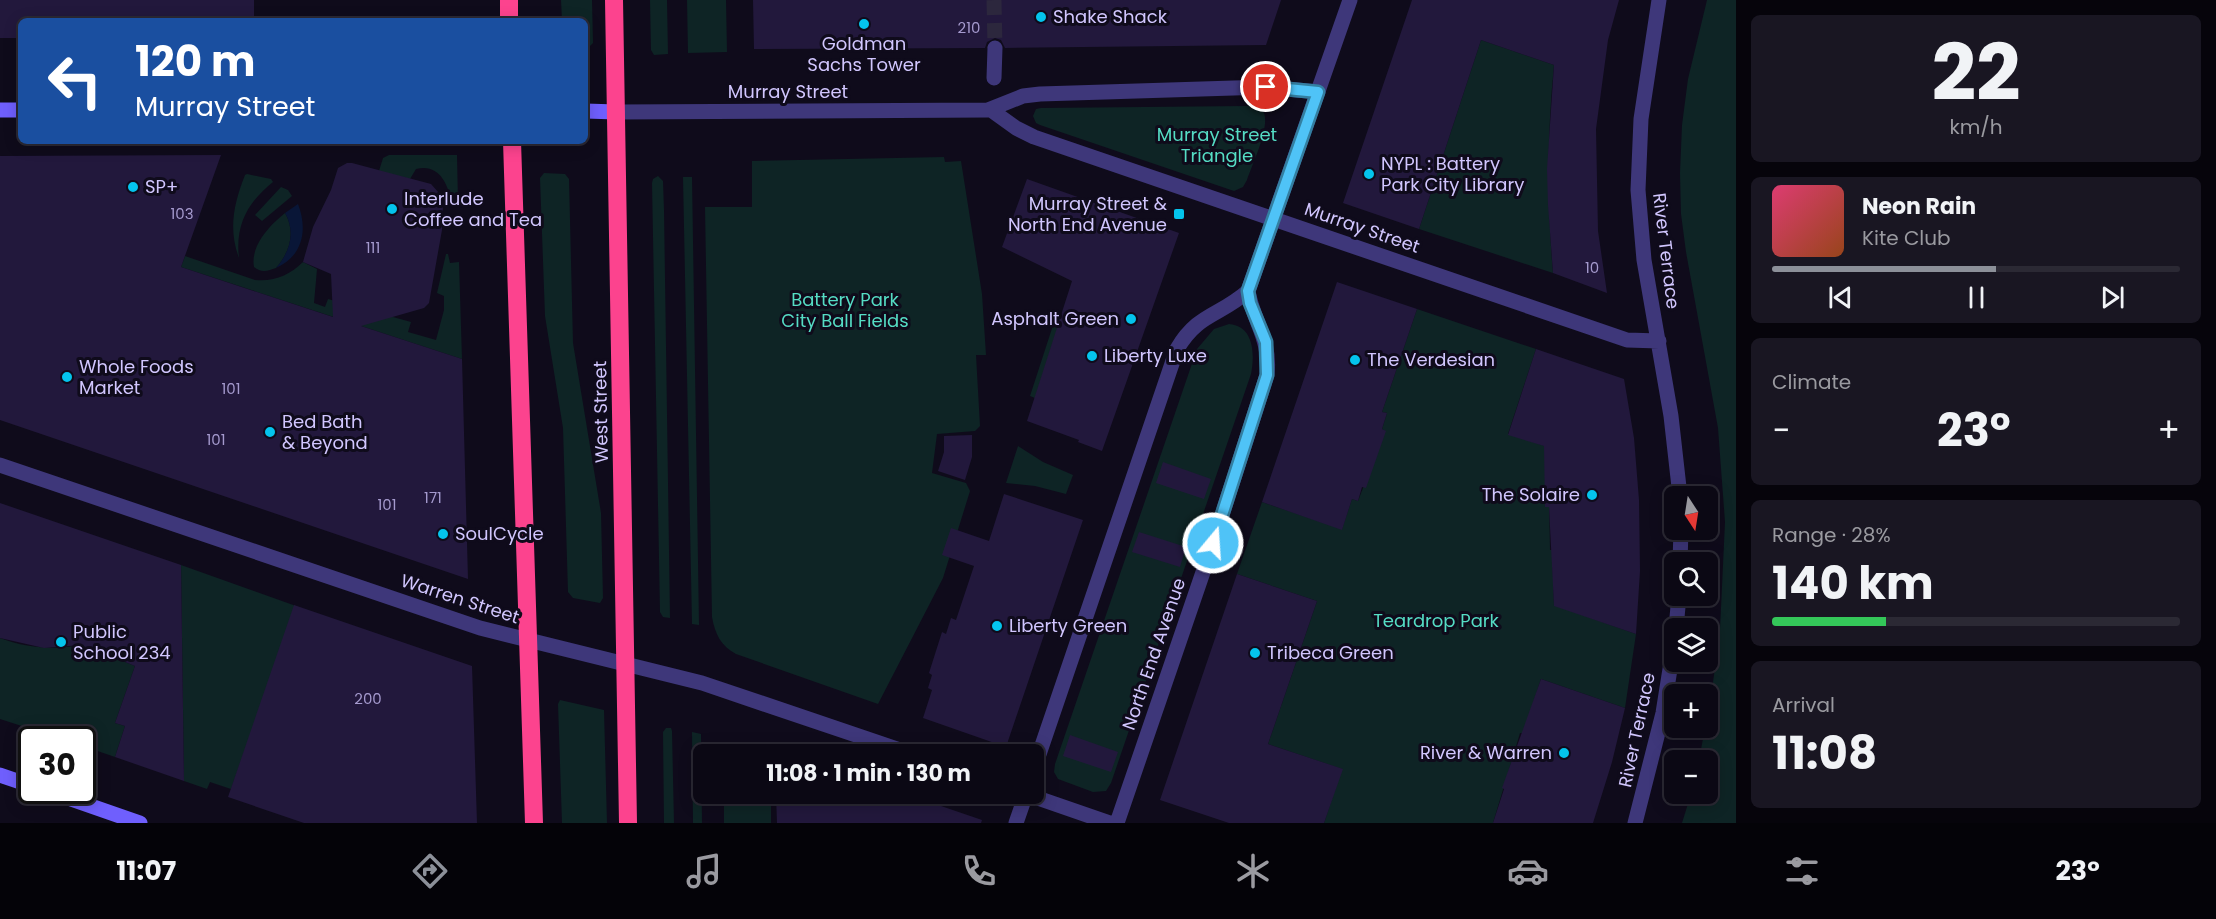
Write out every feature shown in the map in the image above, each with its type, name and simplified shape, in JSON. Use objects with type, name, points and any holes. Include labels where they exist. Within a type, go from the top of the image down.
[{"type":"highway","points":[[509,0],[509,18]]},
{"type":"highway","name":"West Street","points":[[614,0],[628,823]]},
{"type":"highway","points":[[512,144],[534,823]]},
{"type":"main road","points":[[0,110],[18,110]]},
{"type":"main road","name":"Murray Street","points":[[588,111],[617,111]]},
{"type":"main road","points":[[0,775],[18,781]]},
{"type":"main road","points":[[85,804],[140,823]]},
{"type":"street","points":[[1043,744],[1177,349],[1190,329],[1200,320],[1226,307],[1248,291],[1350,0]]},
{"type":"street","name":"River Terrace","points":[[1658,5],[1641,119],[1638,190],[1644,260],[1673,427],[1679,486]]},
{"type":"street","points":[[994,78],[995,48]]},
{"type":"street","name":"Murray Street","points":[[617,111],[991,110],[1023,96],[1040,94],[1266,87],[1318,92]]},
{"type":"street","name":"Murray Street","points":[[991,110],[1016,128],[1034,137],[1627,340],[1659,341]]},
{"type":"street","name":"North End Avenue","points":[[1117,823],[1213,543],[1267,375],[1266,342],[1250,303],[1248,291]]},
{"type":"street","name":"Warren Street","points":[[0,465],[480,628],[529,642],[627,663],[702,683],[882,744]]},
{"type":"street","name":"River Terrace","points":[[1635,823],[1663,712],[1669,672]]},
{"type":"street","points":[[1044,800],[1110,823]]},
{"type":"street","points":[[1017,823],[1023,804]]},
{"type":"green space","points":[[561,0],[592,0],[593,43],[588,47],[588,18],[562,18]]},
{"type":"green space","points":[[650,0],[667,0],[668,54],[654,55],[651,50]]},
{"type":"green space","points":[[687,0],[726,0],[727,52],[688,53]]},
{"type":"green space","points":[[1707,0],[1736,0],[1736,823],[1682,823],[1688,804],[1718,804],[1718,750],[1701,750],[1703,738],[1718,738],[1718,684],[1713,684],[1714,672],[1718,672],[1725,522],[1718,428],[1681,214],[1682,125],[1688,79]]},
{"type":"green space","points":[[1481,40],[1554,65],[1549,169],[1553,273],[1419,229]]},
{"type":"green space","name":"Murray Street Triangle","points":[[1248,106],[1262,110],[1265,123],[1247,180],[1243,187],[1234,191],[1040,125],[1036,123],[1033,116],[1036,109],[1041,108]]},
{"type":"green space","points":[[389,155],[457,155],[458,201],[451,201],[441,176],[430,169],[416,169],[410,179],[379,171],[383,158]]},
{"type":"green space","name":"Battery Park City Ball Fields","points":[[944,157],[945,162],[961,161],[982,294],[986,355],[976,355],[980,426],[975,431],[937,434],[932,473],[966,483],[970,491],[943,578],[878,704],[736,654],[723,643],[715,629],[712,617],[705,207],[752,207],[752,161]]},
{"type":"green space","points":[[544,173],[565,174],[569,179],[573,343],[601,513],[603,598],[600,603],[573,598],[568,592],[563,428],[545,316],[540,178]]},
{"type":"green space","points":[[247,174],[271,179],[273,182],[250,206],[245,215],[239,235],[239,258],[233,226],[238,196]]},
{"type":"green space","points":[[658,176],[663,181],[664,210],[670,618],[663,617],[660,612],[652,183],[653,179]]},
{"type":"green space","points":[[683,177],[692,177],[699,625],[692,624]]},
{"type":"green space","points":[[281,187],[288,190],[292,196],[262,221],[255,215]]},
{"type":"green space","points":[[285,213],[291,235],[288,249],[276,268],[259,270],[254,267],[258,244],[273,224]]},
{"type":"green space","points":[[446,254],[448,254],[450,263],[459,262],[462,359],[181,267],[185,256],[255,280],[269,280],[293,271],[303,262],[317,269],[314,303],[325,307],[328,299],[411,322],[408,332],[436,340],[444,310],[444,296],[437,293]]},
{"type":"green space","name":"Teardrop Park","points":[[1417,309],[1536,349],[1508,434],[1548,447],[1550,550],[1552,550],[1554,605],[1636,634],[1625,708],[1541,679],[1523,733],[1520,733],[1493,823],[1324,823],[1342,769],[1268,744],[1317,601],[1237,574],[1262,502],[1342,529],[1352,499],[1358,501],[1385,431],[1382,429],[1387,413],[1382,412]]},
{"type":"green space","points":[[1057,313],[1062,314],[1035,398],[1030,396]]},
{"type":"green space","points":[[1229,324],[1244,330],[1248,335],[1253,358],[1251,374],[1111,783],[1106,791],[1093,792],[1058,779],[1054,772],[1055,764],[1197,349],[1214,329]]},
{"type":"green space","points":[[1018,446],[1043,462],[1073,475],[1066,494],[1035,486],[1006,483]]},
{"type":"green space","points":[[181,565],[296,606],[231,789],[210,782],[207,789],[184,781]]},
{"type":"green space","points":[[0,638],[43,647],[87,644],[92,652],[99,655],[132,641],[125,662],[135,666],[115,723],[125,726],[115,757],[96,750],[96,726],[22,726],[0,719]]},
{"type":"green space","points":[[560,700],[604,710],[607,823],[562,823],[558,704]]},
{"type":"green space","points":[[666,728],[671,728],[672,731],[674,823],[664,823],[663,732]]},
{"type":"green space","points":[[692,732],[701,734],[701,744],[693,744],[693,804],[702,804],[702,823],[693,823]]},
{"type":"green space","points":[[724,804],[771,804],[771,823],[724,823]]},
{"type":"water","points":[[298,204],[303,223],[301,241],[292,257],[276,268],[290,242],[290,227],[285,213]]},
{"type":"building","points":[[0,0],[254,0],[254,18],[18,18],[18,38],[0,38]]},
{"type":"building","points":[[753,0],[1281,0],[1266,45],[1005,48],[1001,40],[995,38],[987,42],[985,48],[754,49]]},
{"type":"building","points":[[1412,0],[1619,0],[1608,40],[1596,129],[1598,231],[1607,293],[1553,273],[1547,169],[1554,65],[1481,40],[1419,229],[1343,203]]},
{"type":"building","points":[[221,155],[181,267],[333,317],[331,274],[303,262],[313,227],[331,190],[338,168],[352,163],[431,184],[439,193],[443,205],[442,230],[429,303],[424,308],[361,326],[462,359],[468,579],[0,420],[0,156]]},
{"type":"building","name":"Liberty Luxe","points":[[1027,179],[1179,233],[1102,451],[1027,421],[1072,281],[1002,247]]},
{"type":"building","name":"The Verdesian","points":[[1337,282],[1417,309],[1382,412],[1387,413],[1382,429],[1386,431],[1366,488],[1362,487],[1358,501],[1352,499],[1342,530],[1262,502]]},
{"type":"building","name":"The Solaire","points":[[1536,349],[1624,379],[1634,438],[1639,500],[1640,571],[1636,634],[1554,606],[1549,507],[1545,507],[1544,446],[1508,435]]},
{"type":"building","points":[[972,435],[972,457],[965,480],[938,471],[944,452],[944,436]]},
{"type":"building","points":[[1163,462],[1211,479],[1204,499],[1156,483]]},
{"type":"building","name":"Liberty Green","points":[[1004,494],[1083,520],[1007,744],[997,744],[923,718],[932,690],[928,688],[932,675],[929,673],[942,632],[946,634],[951,618],[956,620],[974,566],[942,555],[951,528],[989,541]]},
{"type":"building","name":"Public School 234","points":[[0,503],[181,565],[184,781],[115,757],[125,726],[115,723],[135,666],[125,662],[129,649],[99,655],[82,645],[44,648],[0,638]]},
{"type":"building","points":[[1139,532],[1186,547],[1180,567],[1132,552]]},
{"type":"building","name":"Tribeca Green","points":[[1237,574],[1317,601],[1268,744],[1343,769],[1324,823],[1229,823],[1160,800]]},
{"type":"building","points":[[294,605],[472,666],[477,823],[304,823],[228,797]]},
{"type":"building","name":"River & Warren","points":[[1541,679],[1625,708],[1612,762],[1593,823],[1493,823],[1504,789],[1502,788]]},
{"type":"building","points":[[1070,735],[1118,752],[1111,772],[1063,756]]},
{"type":"building","points":[[776,804],[935,804],[982,820],[981,823],[777,823]]},
{"type":"tunnel","points":[[994,0],[995,48]]},
{"type":"place","name":"Shake Shack","points":[[1041,17]]},
{"type":"place","name":"Goldman Sachs Tower","points":[[864,24]]},
{"type":"place","name":"NYPL : Battery Park City Library","points":[[1369,174]]},
{"type":"place","name":"SP+","points":[[133,187]]},
{"type":"place","name":"Interlude Coffee and Tea","points":[[392,209]]},
{"type":"place","name":"Murray Street & North End Avenue","points":[[1179,214]]},
{"type":"place","name":"Asphalt Green","points":[[1131,319]]},
{"type":"place","name":"Liberty Luxe","points":[[1092,356]]},
{"type":"place","name":"The Verdesian","points":[[1355,360]]},
{"type":"place","name":"Whole Foods Market","points":[[67,377]]},
{"type":"place","name":"Bed Bath & Beyond","points":[[270,432]]},
{"type":"place","name":"The Solaire","points":[[1592,495]]},
{"type":"place","name":"SoulCycle","points":[[443,534]]},
{"type":"place","name":"Liberty Green","points":[[997,626]]},
{"type":"place","name":"Public School 234","points":[[61,642]]},
{"type":"place","name":"Tribeca Green","points":[[1255,653]]},
{"type":"place","name":"River & Warren","points":[[1564,753]]},
{"type":"route","points":[[1213,543],[1267,375],[1266,342],[1254,315],[1248,291],[1318,92],[1266,87]]}]
